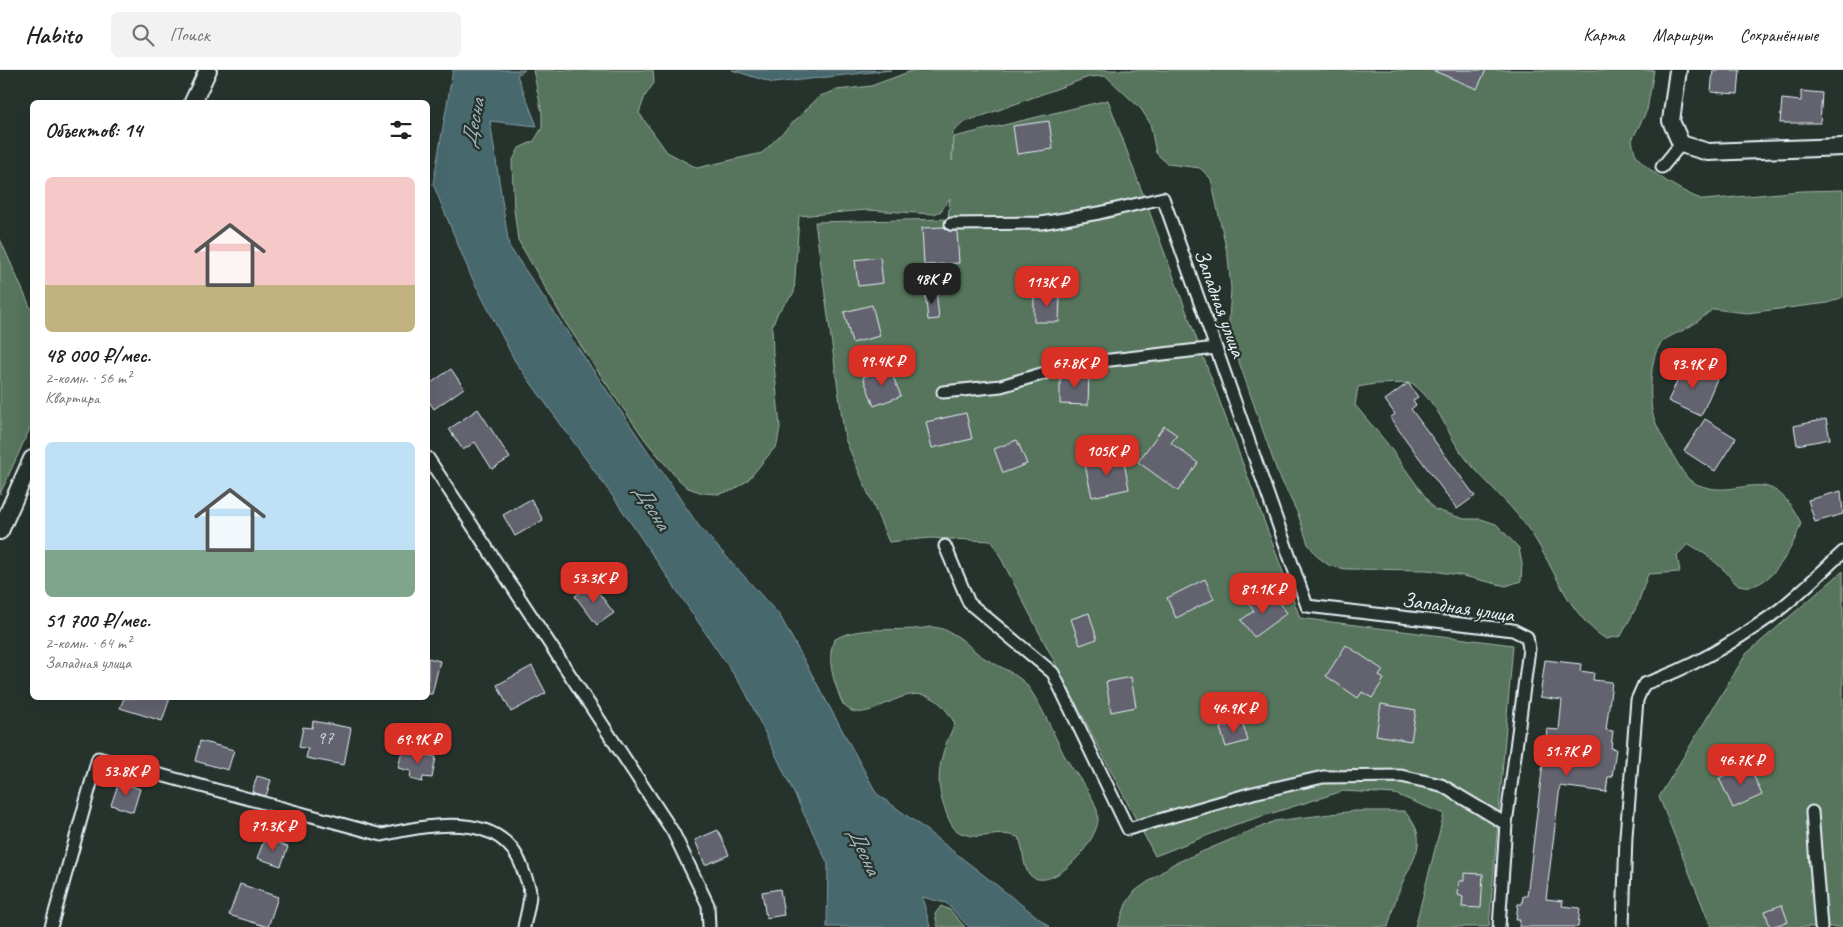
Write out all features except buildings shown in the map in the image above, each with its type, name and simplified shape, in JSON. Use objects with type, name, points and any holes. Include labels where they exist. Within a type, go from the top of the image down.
[{"type":"street","points":[[195,100],[208,70]]},
{"type":"street","points":[[1678,70],[1671,121],[1681,144],[1708,152],[1843,147]]},
{"type":"street","points":[[1662,167],[1681,144]]},
{"type":"street","name":"Западная улица","points":[[951,224],[1042,222],[1099,213],[1163,198],[1308,606],[1513,630],[1527,637],[1529,648],[1506,824]]},
{"type":"street","points":[[943,392],[1001,386],[1075,364],[1216,348]]},
{"type":"street","points":[[430,461],[673,832],[708,905],[709,927]]},
{"type":"street","points":[[0,530],[30,463]]},
{"type":"street","points":[[945,546],[969,603],[1053,673],[1128,829],[1254,793],[1323,777],[1401,776],[1441,785],[1506,824],[1498,927]]},
{"type":"street","points":[[1623,927],[1626,836],[1637,700],[1644,684],[1678,672],[1706,658],[1773,615],[1843,552]]},
{"type":"street","points":[[51,927],[98,758],[382,835],[427,825],[468,825],[494,835],[517,854],[530,892],[524,927]]},
{"type":"street","points":[[1812,812],[1821,927]]},
{"type":"green space","points":[[533,70],[653,70],[654,83],[645,96],[639,113],[667,152],[697,168],[762,153],[820,96],[837,90],[871,86],[914,70],[1654,70],[1647,110],[1632,140],[1635,153],[1642,162],[1668,182],[1704,200],[1801,191],[1843,190],[1843,297],[1828,303],[1747,313],[1713,309],[1692,325],[1664,341],[1658,348],[1653,362],[1651,391],[1653,415],[1657,427],[1688,479],[1694,483],[1711,488],[1726,489],[1765,486],[1777,491],[1789,503],[1801,523],[1798,533],[1779,566],[1770,576],[1760,583],[1750,586],[1737,584],[1712,559],[1688,544],[1677,555],[1680,572],[1648,574],[1637,606],[1621,636],[1606,639],[1582,618],[1572,605],[1532,534],[1459,450],[1437,411],[1423,393],[1412,383],[1374,384],[1358,387],[1355,405],[1386,442],[1434,509],[1464,519],[1481,519],[1496,524],[1519,548],[1522,564],[1521,581],[1506,586],[1427,570],[1346,569],[1330,566],[1318,557],[1308,544],[1298,514],[1277,471],[1230,336],[1231,289],[1228,257],[1211,179],[1200,168],[1168,164],[1156,153],[1150,123],[1141,109],[1106,76],[1089,77],[963,123],[953,132],[952,161],[954,137],[1108,100],[1300,618],[1513,645],[1489,927],[1415,927],[1444,814],[1395,794],[1343,791],[1234,825],[1155,856],[992,541],[930,538],[889,542],[845,439],[815,222],[948,219],[950,198],[941,211],[934,214],[867,210],[799,216],[794,293],[778,312],[772,327],[780,427],[777,445],[748,480],[734,490],[719,494],[703,493],[688,488],[676,477],[646,441],[565,322],[518,240],[514,209],[512,162],[519,148],[534,141],[542,128],[542,113]]},
{"type":"green space","points":[[0,239],[30,306],[30,428],[0,494]]},
{"type":"green space","points":[[1843,571],[1843,927],[1711,927],[1659,797],[1746,654]]},
{"type":"green space","points":[[941,628],[955,635],[981,656],[1024,682],[1040,706],[1071,767],[1093,800],[1098,818],[1096,828],[1083,851],[1063,871],[1051,877],[1041,879],[1031,876],[1024,863],[1022,846],[1018,837],[1003,834],[968,835],[958,832],[952,825],[942,801],[939,778],[942,756],[955,724],[940,704],[925,695],[910,695],[867,711],[854,712],[843,704],[832,669],[831,652],[834,640],[844,635],[867,630]]},
{"type":"green space","points":[[1355,811],[1404,811],[1417,831],[1418,848],[1397,896],[1388,927],[1118,927],[1126,904],[1135,891],[1173,864],[1275,821]]},
{"type":"green space","points":[[941,906],[950,910],[965,927],[938,927],[935,914]]},
{"type":"water","name":"Десна","points":[[453,70],[525,70],[517,75],[537,126],[490,121],[509,246],[698,525],[780,616],[877,794],[1050,927],[969,927],[946,903],[922,897],[930,927],[827,927],[828,864],[745,691],[614,498],[515,361],[471,276],[433,184]]},
{"type":"water","points":[[732,70],[891,70],[773,83]]}]
